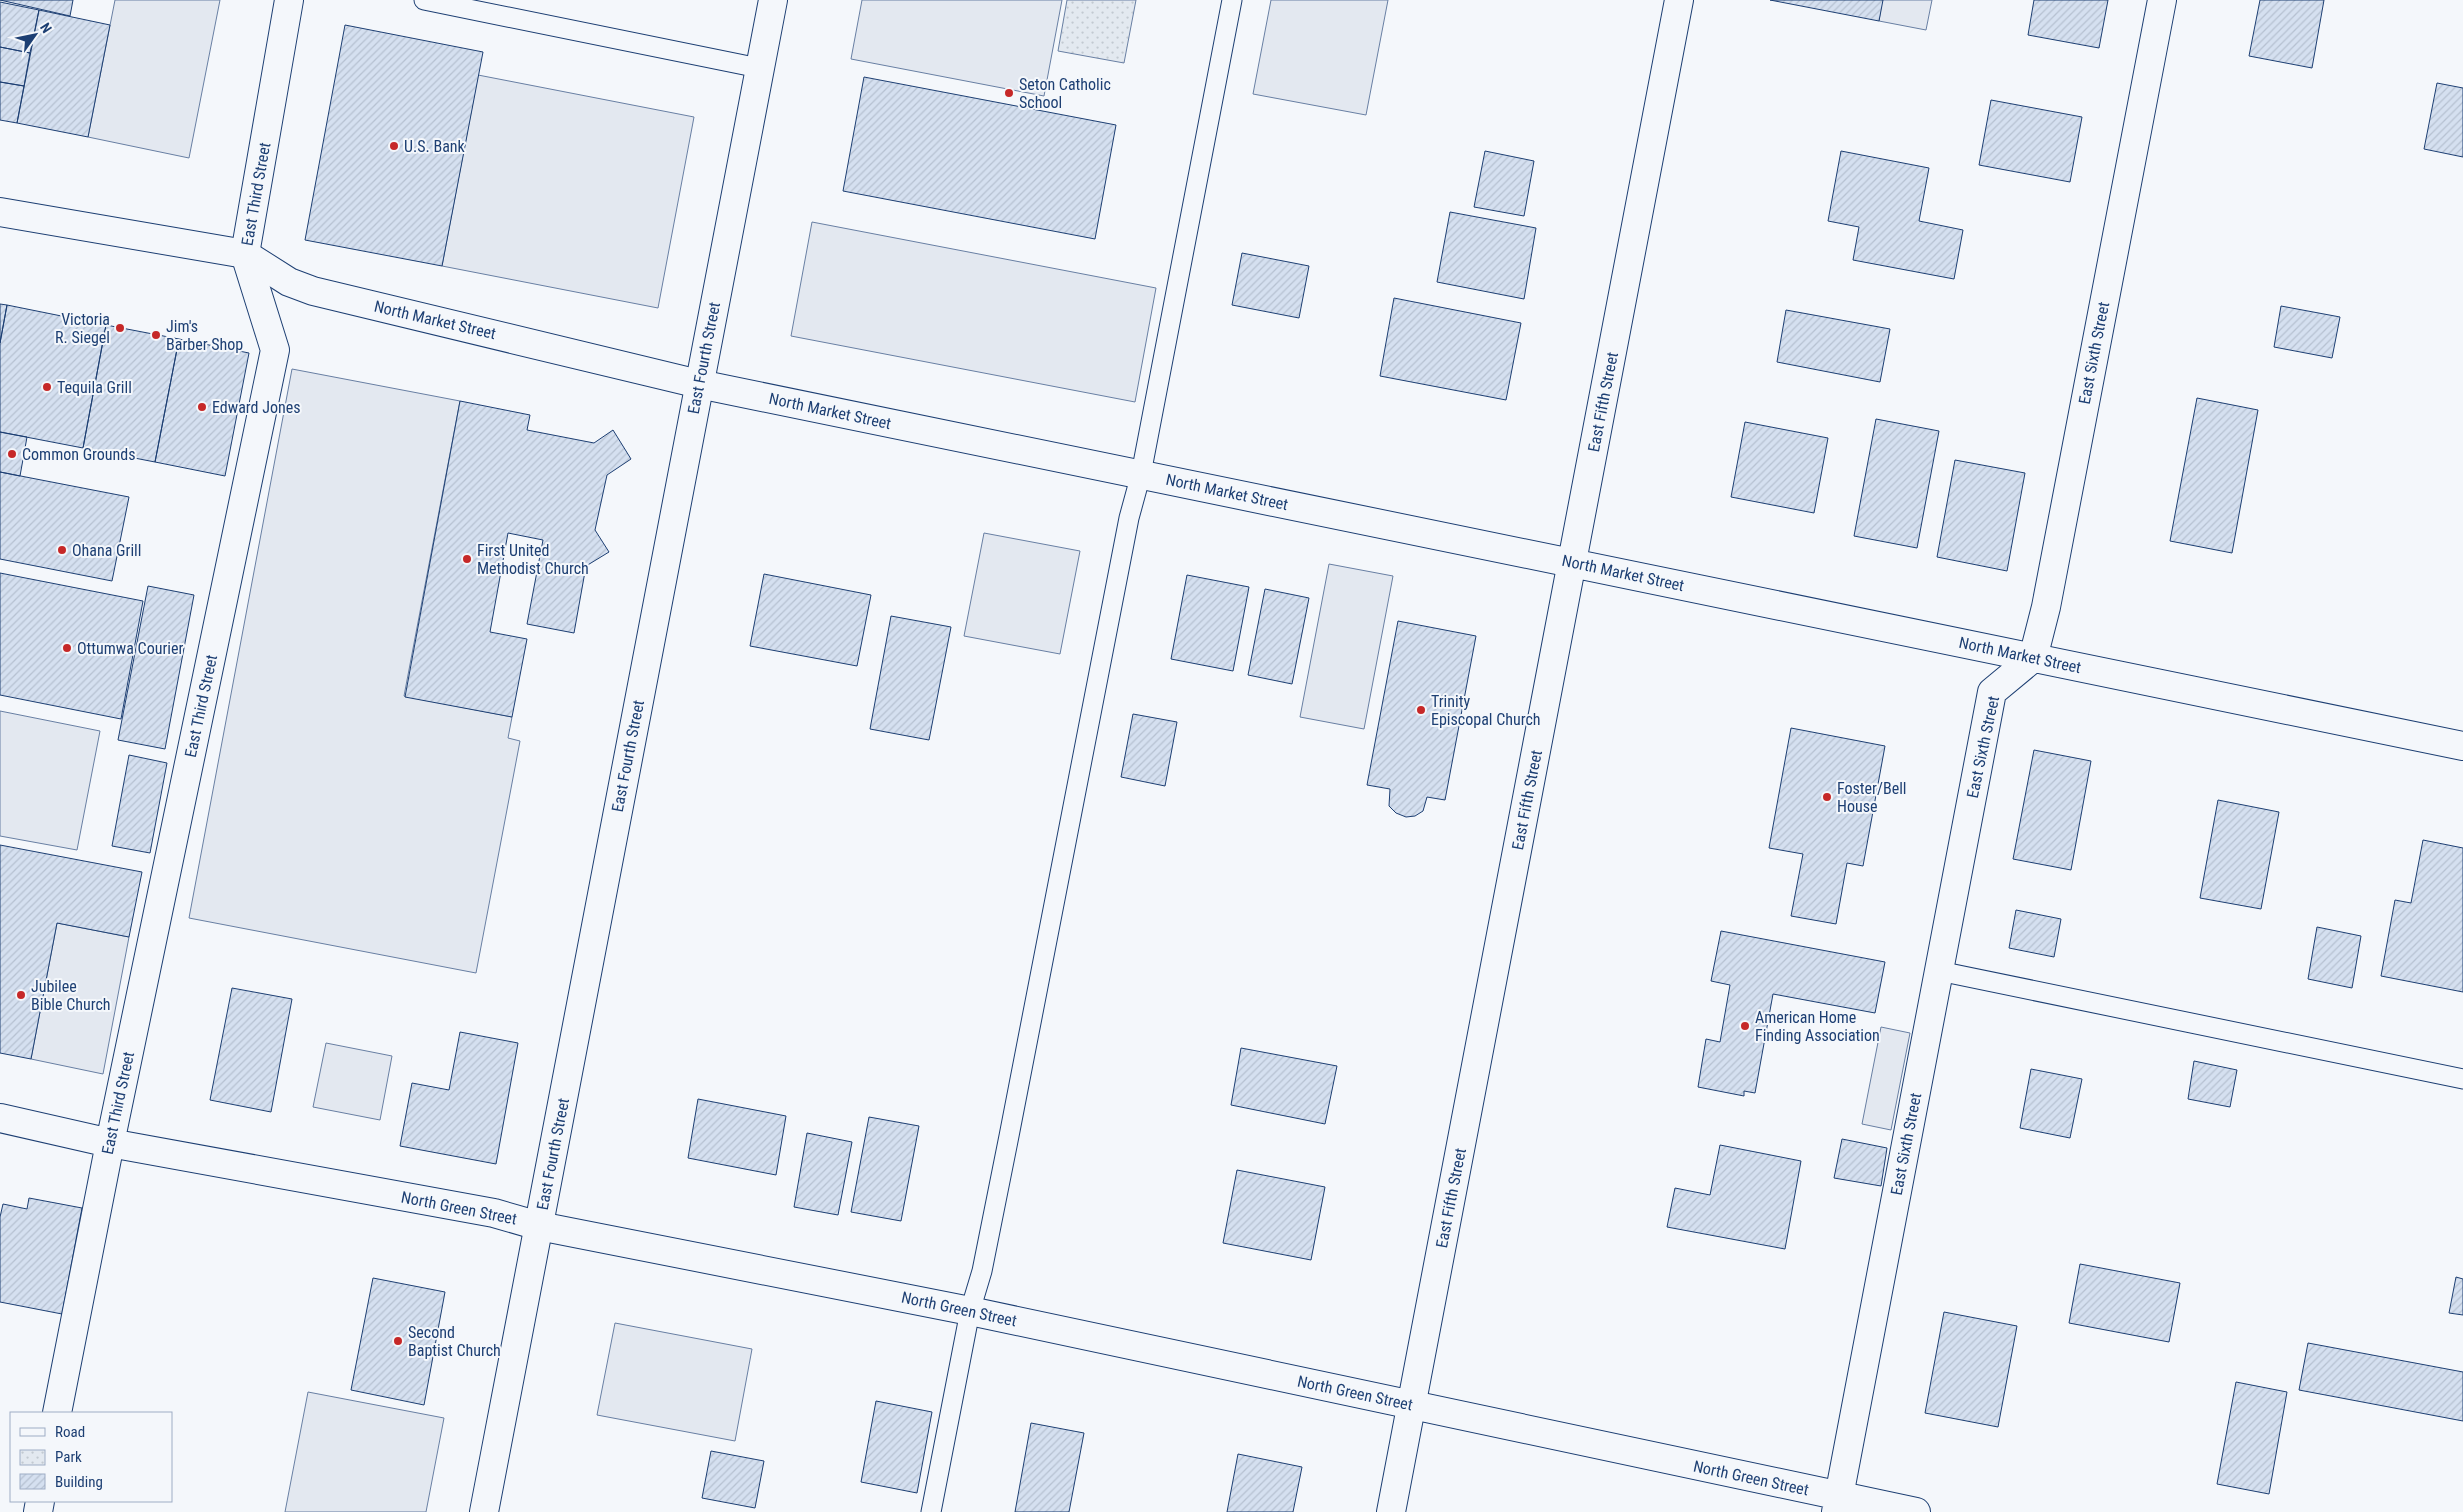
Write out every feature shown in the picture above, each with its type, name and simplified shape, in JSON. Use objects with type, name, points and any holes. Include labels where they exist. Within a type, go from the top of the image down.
[{"type":"street","name":"East Third Street","points":[[57,1412],[110,1143],[275,350],[246,254],[289,0]]},
{"type":"street","name":"East Fourth Street","points":[[484,1512],[772,0]]},
{"type":"street","name":"East Fifth Street","points":[[1391,1512],[1679,0]]},
{"type":"street","name":"East Sixth Street","points":[[1837,1504],[1992,692],[2034,658],[2048,597],[2162,0]]},
{"type":"street","name":"North Market Street","points":[[0,212],[246,254],[289,282],[313,291],[699,384],[2463,746]]},
{"type":"street","name":"North Green Street","points":[[0,1118],[110,1143],[494,1213],[539,1226],[970,1310],[1411,1405],[1837,1504],[1916,1512]]},
{"type":"lane","points":[[424,0],[760,68]]},
{"type":"lane","points":[[931,1512],[970,1310],[982,1272],[1129,518],[1141,474],[1232,0]]},
{"type":"lane","points":[[1939,971],[2463,1079]]},
{"type":"green space","points":[[1067,0],[1136,0],[1124,63],[1058,51]]},
{"type":"shaded area","points":[[115,0],[220,0],[189,158],[88,137]]},
{"type":"shaded area","points":[[862,0],[1062,0],[1044,96],[851,59]]},
{"type":"shaded area","points":[[1271,0],[1388,0],[1366,115],[1253,94]]},
{"type":"shaded area","points":[[1882,0],[1932,0],[1926,30],[1879,21]]},
{"type":"shaded area","points":[[478,75],[694,117],[658,308],[442,266]]},
{"type":"shaded area","points":[[812,222],[1156,288],[1135,402],[791,336]]},
{"type":"shaded area","points":[[292,369],[460,401],[404,696],[512,717],[508,738],[520,741],[476,973],[189,918]]},
{"type":"shaded area","points":[[984,533],[1080,551],[1060,654],[964,636]]},
{"type":"shaded area","points":[[1329,564],[1393,576],[1364,729],[1300,717]]},
{"type":"shaded area","points":[[0,711],[100,731],[77,850],[0,836]]},
{"type":"shaded area","points":[[57,923],[129,937],[103,1074],[31,1059]]},
{"type":"shaded area","points":[[1881,1027],[1910,1033],[1891,1130],[1862,1124]]},
{"type":"shaded area","points":[[326,1043],[392,1056],[380,1120],[313,1107]]},
{"type":"shaded area","points":[[615,1323],[752,1349],[735,1441],[597,1415]]},
{"type":"shaded area","points":[[308,1392],[444,1418],[426,1512],[285,1512]]},
{"type":"building","points":[[0,0],[73,0],[70,16]]},
{"type":"building","points":[[1770,0],[1883,0],[1879,21]]},
{"type":"building","points":[[2034,0],[2108,0],[2099,48],[2028,35]]},
{"type":"building","points":[[2260,0],[2324,0],[2312,68],[2249,56]]},
{"type":"building","points":[[0,2],[39,10],[30,53],[0,47]]},
{"type":"building","points":[[39,10],[110,25],[88,137],[17,123]]},
{"type":"building","name":"U.S. Bank","points":[[345,25],[483,52],[442,266],[305,240]]},
{"type":"building","points":[[0,47],[30,53],[24,86],[0,82]]},
{"type":"building","points":[[864,77],[1116,125],[1095,239],[843,191]]},
{"type":"building","points":[[0,82],[24,86],[17,123],[0,120]]},
{"type":"building","points":[[2437,83],[2463,88],[2463,157],[2424,149]]},
{"type":"building","points":[[1991,100],[2082,117],[2070,182],[1979,165]]},
{"type":"building","points":[[1485,151],[1534,161],[1524,216],[1474,207]]},
{"type":"building","points":[[1841,151],[1929,168],[1919,221],[1963,230],[1954,279],[1853,260],[1859,227],[1828,221]]},
{"type":"building","points":[[1450,212],[1536,228],[1524,299],[1437,282]]},
{"type":"building","points":[[1242,253],[1309,266],[1299,318],[1232,305]]},
{"type":"building","points":[[1394,298],[1521,323],[1506,400],[1380,376]]},
{"type":"building","points":[[0,304],[7,305],[0,343]]},
{"type":"building","name":"Tequila Grill","points":[[7,305],[106,325],[83,448],[0,432],[0,343]]},
{"type":"building","points":[[2281,306],[2340,317],[2332,358],[2274,347]]},
{"type":"building","points":[[1786,310],[1890,329],[1880,382],[1777,362]]},
{"type":"building","points":[[106,325],[179,339],[155,462],[83,448]]},
{"type":"building","name":"Edward Jones","points":[[179,339],[249,353],[225,476],[155,462]]},
{"type":"building","points":[[2197,398],[2258,410],[2232,553],[2170,541]]},
{"type":"building","name":"First United Methodist Church","points":[[460,401],[530,415],[527,430],[594,443],[613,430],[631,459],[607,475],[595,530],[609,552],[586,566],[574,633],[527,624],[543,540],[508,533],[490,632],[527,639],[512,717],[405,697]]},
{"type":"building","points":[[1876,419],[1939,431],[1917,548],[1854,536]]},
{"type":"building","points":[[1745,422],[1828,438],[1814,513],[1731,497]]},
{"type":"building","name":"Common Grounds","points":[[0,432],[27,437],[20,476],[0,472]]},
{"type":"building","points":[[1955,460],[2025,473],[2007,571],[1937,557]]},
{"type":"building","points":[[0,472],[129,497],[112,581],[0,559]]},
{"type":"building","name":"Ottumwa Courier","points":[[0,573],[143,601],[121,719],[0,695]]},
{"type":"building","points":[[764,574],[871,595],[857,666],[750,646]]},
{"type":"building","points":[[1187,575],[1249,587],[1233,671],[1171,659]]},
{"type":"building","points":[[148,586],[194,595],[165,749],[118,740]]},
{"type":"building","points":[[1265,589],[1309,598],[1292,684],[1248,675]]},
{"type":"building","points":[[891,616],[951,627],[929,740],[870,729]]},
{"type":"building","name":"Trinity Episcopal Church","points":[[1398,621],[1476,636],[1445,800],[1427,797],[1423,811],[1415,816],[1406,817],[1396,813],[1389,806],[1390,789],[1367,785]]},
{"type":"building","points":[[1133,714],[1177,722],[1165,786],[1121,777]]},
{"type":"building","name":"Foster/Bell House","points":[[1791,728],[1885,746],[1863,866],[1847,863],[1836,924],[1791,916],[1803,854],[1769,848]]},
{"type":"building","points":[[2034,750],[2091,761],[2071,870],[2013,859]]},
{"type":"building","points":[[129,755],[167,763],[150,853],[112,846]]},
{"type":"building","points":[[2218,800],[2279,812],[2261,909],[2200,898]]},
{"type":"building","points":[[2423,840],[2463,848],[2463,992],[2381,976],[2395,900],[2411,903]]},
{"type":"building","name":"Jubilee Bible Church","points":[[0,845],[142,872],[129,937],[57,923],[31,1059],[0,1053]]},
{"type":"building","points":[[2016,910],[2061,919],[2054,957],[2009,948]]},
{"type":"building","points":[[2317,927],[2361,936],[2352,988],[2308,979]]},
{"type":"building","name":"American Home Finding Association","points":[[1721,931],[1885,962],[1875,1013],[1773,994],[1755,1093],[1744,1091],[1744,1096],[1698,1087],[1706,1039],[1720,1042],[1730,985],[1711,981]]},
{"type":"building","points":[[232,988],[292,999],[271,1112],[210,1100]]},
{"type":"building","points":[[460,1032],[518,1043],[496,1164],[400,1146],[412,1083],[449,1090]]},
{"type":"building","points":[[1241,1048],[1337,1066],[1325,1124],[1231,1105]]},
{"type":"building","points":[[2194,1061],[2237,1070],[2230,1107],[2188,1099]]},
{"type":"building","points":[[2031,1069],[2082,1079],[2070,1138],[2020,1128]]},
{"type":"building","points":[[698,1099],[786,1116],[776,1175],[688,1158]]},
{"type":"building","points":[[869,1117],[919,1126],[901,1221],[851,1212]]},
{"type":"building","points":[[807,1133],[852,1142],[838,1215],[794,1207]]},
{"type":"building","points":[[1842,1139],[1887,1148],[1881,1186],[1834,1178]]},
{"type":"building","points":[[1720,1145],[1801,1161],[1785,1249],[1667,1227],[1675,1188],[1710,1195]]},
{"type":"building","points":[[1237,1170],[1325,1187],[1311,1260],[1223,1243]]},
{"type":"building","points":[[29,1198],[82,1208],[62,1314],[0,1302],[0,1217],[3,1204],[27,1209]]},
{"type":"building","points":[[2080,1264],[2180,1283],[2169,1342],[2069,1323]]},
{"type":"building","points":[[2456,1277],[2463,1279],[2463,1315],[2449,1313]]},
{"type":"building","name":"Second Baptist Church","points":[[373,1278],[445,1292],[424,1405],[351,1390]]},
{"type":"building","points":[[1944,1312],[2017,1326],[1998,1427],[1925,1413]]},
{"type":"building","points":[[2308,1343],[2463,1372],[2463,1421],[2299,1390]]},
{"type":"building","points":[[2236,1382],[2287,1392],[2269,1494],[2217,1484]]},
{"type":"building","points":[[876,1401],[932,1412],[917,1493],[861,1482]]},
{"type":"building","points":[[1031,1423],[1084,1433],[1069,1512],[1015,1512]]},
{"type":"building","points":[[711,1451],[764,1461],[755,1508],[702,1498]]},
{"type":"building","points":[[1238,1454],[1302,1467],[1293,1512],[1227,1512]]},
{"type":"place","name":"Seton Catholic School","points":[[1009,93]]},
{"type":"place","name":"U.S. Bank","points":[[394,146]]},
{"type":"place","name":"Victoria R. Siegel","points":[[120,328]]},
{"type":"place","name":"Jim's Barber Shop","points":[[156,335]]},
{"type":"place","name":"Tequila Grill","points":[[47,387]]},
{"type":"place","name":"Edward Jones","points":[[202,407]]},
{"type":"place","name":"Common Grounds","points":[[12,454]]},
{"type":"place","name":"Ohana Grill","points":[[62,550]]},
{"type":"place","name":"First United Methodist Church","points":[[467,559]]},
{"type":"place","name":"Ottumwa Courier","points":[[67,648]]},
{"type":"place","name":"Trinity Episcopal Church","points":[[1421,710]]},
{"type":"place","name":"Foster/Bell House","points":[[1827,797]]},
{"type":"place","name":"Jubilee Bible Church","points":[[21,995]]},
{"type":"place","name":"American Home Finding Association","points":[[1745,1026]]},
{"type":"place","name":"Second Baptist Church","points":[[398,1341]]}]
